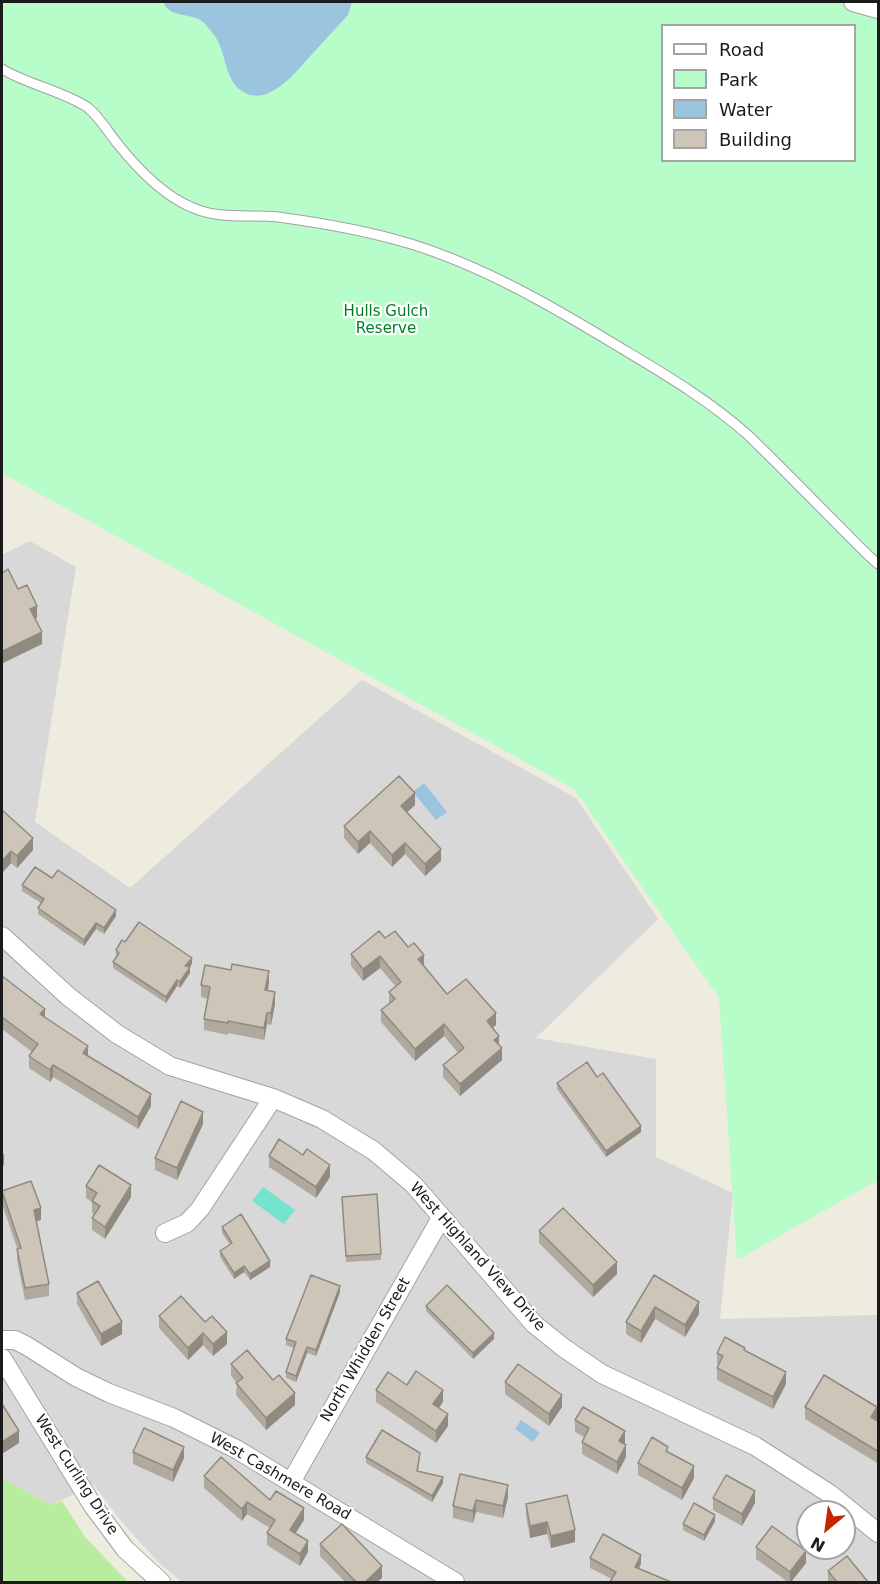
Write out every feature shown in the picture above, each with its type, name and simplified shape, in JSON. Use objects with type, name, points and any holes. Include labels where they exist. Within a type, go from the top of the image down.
[{"type":"street","points":[[853,2],[879,9]]},
{"type":"street","name":"West Highland View Drive","points":[[2,936],[69,997],[117,1034],[170,1066],[273,1098],[322,1119],[374,1151],[414,1185],[534,1324],[564,1348],[602,1374],[755,1446],[830,1494],[877,1529]]},
{"type":"street","points":[[165,1233],[187,1223],[200,1209],[273,1098]]},
{"type":"street","name":"North Whidden Street","points":[[291,1482],[441,1218]]},
{"type":"street","name":"West Cashmere Road","points":[[2,1340],[15,1340],[76,1377],[109,1393],[174,1418],[236,1449],[455,1582]]},
{"type":"street","name":"West Curling Drive","points":[[2,1358],[93,1506],[125,1549],[161,1582]]},
{"type":"lane","points":[[2,69],[14,77],[58,91],[89,109],[143,172],[189,206],[222,216],[276,217],[351,229],[411,244],[478,269],[555,309],[678,382],[711,405],[748,435],[879,564]]},
{"type":"shaded area","points":[[30,541],[76,567],[35,822],[130,888],[362,680],[576,798],[658,919],[536,1038],[656,1059],[656,1157],[733,1193],[720,1319],[878,1315],[878,1582],[182,1582],[159,1563],[121,1521],[94,1485],[51,1505],[2,1478],[2,555]]},
{"type":"shaded area","points":[[263,1187],[295,1210],[284,1224],[252,1201]]},
{"type":"green space","name":"Hulls Gulch Reserve","points":[[2,2],[878,2],[878,1180],[737,1260],[719,998],[574,789],[2,473]]},
{"type":"green space","points":[[2,1478],[51,1505],[62,1501],[85,1537],[128,1582],[2,1582]]},
{"type":"water","points":[[163,2],[352,2],[348,15],[290,78],[270,92],[250,95],[234,84],[218,41],[205,24],[193,17],[170,10]]},
{"type":"water","points":[[424,783],[447,812],[436,820],[413,792]]},
{"type":"water","points":[[521,1420],[540,1433],[533,1442],[515,1429]]},
{"type":"building","points":[[8,569],[18,589],[27,585],[37,606],[30,609],[42,632],[3,651],[2,573]]},
{"type":"building","points":[[399,776],[415,793],[401,806],[441,849],[425,864],[405,843],[392,855],[370,831],[358,842],[344,826]]},
{"type":"building","points":[[2,810],[33,838],[17,856],[11,851],[3,860],[2,859]]},
{"type":"building","points":[[35,867],[52,878],[58,870],[116,910],[104,928],[96,923],[84,940],[38,908],[44,899],[22,885]]},
{"type":"building","points":[[139,922],[192,958],[185,966],[190,967],[180,982],[177,980],[166,997],[113,962],[119,953],[116,950],[122,940],[125,942]]},
{"type":"building","points":[[379,931],[385,938],[395,931],[408,947],[414,943],[424,955],[418,959],[447,994],[466,979],[496,1013],[487,1021],[499,1036],[494,1040],[502,1048],[460,1084],[443,1065],[464,1048],[444,1024],[415,1049],[381,1010],[395,999],[389,992],[401,982],[380,956],[363,969],[351,954]]},
{"type":"building","points":[[232,964],[269,971],[265,990],[275,992],[271,1013],[267,1013],[264,1028],[204,1019],[210,987],[201,985],[205,965],[231,970]]},
{"type":"building","points":[[2,976],[45,1009],[40,1014],[88,1046],[83,1053],[151,1094],[138,1117],[53,1065],[50,1070],[29,1056],[38,1044],[2,1017]]},
{"type":"building","points":[[587,1062],[597,1077],[603,1073],[641,1126],[606,1151],[557,1083]]},
{"type":"building","points":[[181,1101],[203,1112],[177,1168],[155,1158]]},
{"type":"building","points":[[279,1139],[303,1155],[307,1149],[330,1165],[316,1187],[269,1156]]},
{"type":"building","points":[[99,1165],[131,1185],[105,1227],[92,1218],[100,1206],[92,1201],[97,1193],[86,1186]]},
{"type":"building","points":[[31,1181],[41,1208],[34,1210],[49,1284],[25,1288],[17,1249],[21,1248],[2,1191]]},
{"type":"building","points":[[377,1194],[381,1254],[346,1256],[342,1197]]},
{"type":"building","points":[[563,1208],[617,1262],[593,1285],[539,1231]]},
{"type":"building","points":[[241,1214],[270,1261],[250,1274],[244,1266],[234,1273],[220,1251],[232,1243],[222,1227]]},
{"type":"building","points":[[311,1275],[340,1286],[316,1350],[307,1347],[296,1376],[286,1372],[296,1342],[286,1339]]},
{"type":"building","points":[[654,1275],[699,1302],[685,1325],[655,1307],[641,1331],[626,1322]]},
{"type":"building","points":[[98,1281],[122,1322],[101,1334],[77,1293]]},
{"type":"building","points":[[447,1285],[494,1333],[473,1353],[426,1306]]},
{"type":"building","points":[[181,1296],[205,1322],[212,1316],[227,1332],[213,1344],[203,1333],[188,1348],[159,1316]]},
{"type":"building","points":[[725,1337],[745,1348],[744,1350],[786,1372],[773,1397],[717,1368],[723,1356],[717,1353]]},
{"type":"building","points":[[247,1350],[273,1380],[279,1375],[295,1393],[266,1418],[236,1383],[243,1378],[231,1364]]},
{"type":"building","points":[[518,1364],[562,1395],[549,1414],[505,1382]]},
{"type":"building","points":[[416,1371],[443,1390],[433,1404],[448,1414],[436,1431],[376,1390],[388,1372],[407,1385]]},
{"type":"building","points":[[824,1375],[877,1407],[871,1417],[879,1422],[879,1452],[805,1407]]},
{"type":"building","points":[[2,1404],[19,1431],[2,1442]]},
{"type":"building","points":[[583,1407],[625,1431],[619,1441],[626,1445],[617,1462],[582,1442],[589,1428],[575,1420]]},
{"type":"building","points":[[144,1428],[184,1447],[173,1470],[133,1452]]},
{"type":"building","points":[[382,1430],[420,1453],[417,1471],[443,1477],[432,1496],[366,1457]]},
{"type":"building","points":[[652,1437],[668,1447],[666,1451],[694,1466],[682,1488],[638,1463]]},
{"type":"building","points":[[221,1457],[270,1500],[276,1491],[304,1508],[290,1530],[308,1541],[300,1554],[267,1533],[275,1520],[247,1502],[242,1509],[204,1476]]},
{"type":"building","points":[[460,1474],[508,1485],[503,1506],[476,1500],[473,1511],[453,1506]]},
{"type":"building","points":[[726,1475],[755,1491],[742,1514],[713,1498]]},
{"type":"building","points":[[567,1495],[575,1530],[551,1536],[547,1522],[530,1526],[526,1504]]},
{"type":"building","points":[[694,1503],[715,1515],[704,1535],[683,1524]]},
{"type":"building","points":[[342,1524],[382,1566],[365,1582],[356,1582],[320,1544]]},
{"type":"building","points":[[772,1526],[796,1544],[796,1560],[799,1560],[790,1572],[756,1547]]},
{"type":"building","points":[[603,1534],[641,1555],[635,1567],[671,1582],[610,1582],[616,1572],[590,1558]]},
{"type":"building","points":[[842,1560],[850,1560],[868,1582],[837,1582],[828,1571]]}]
